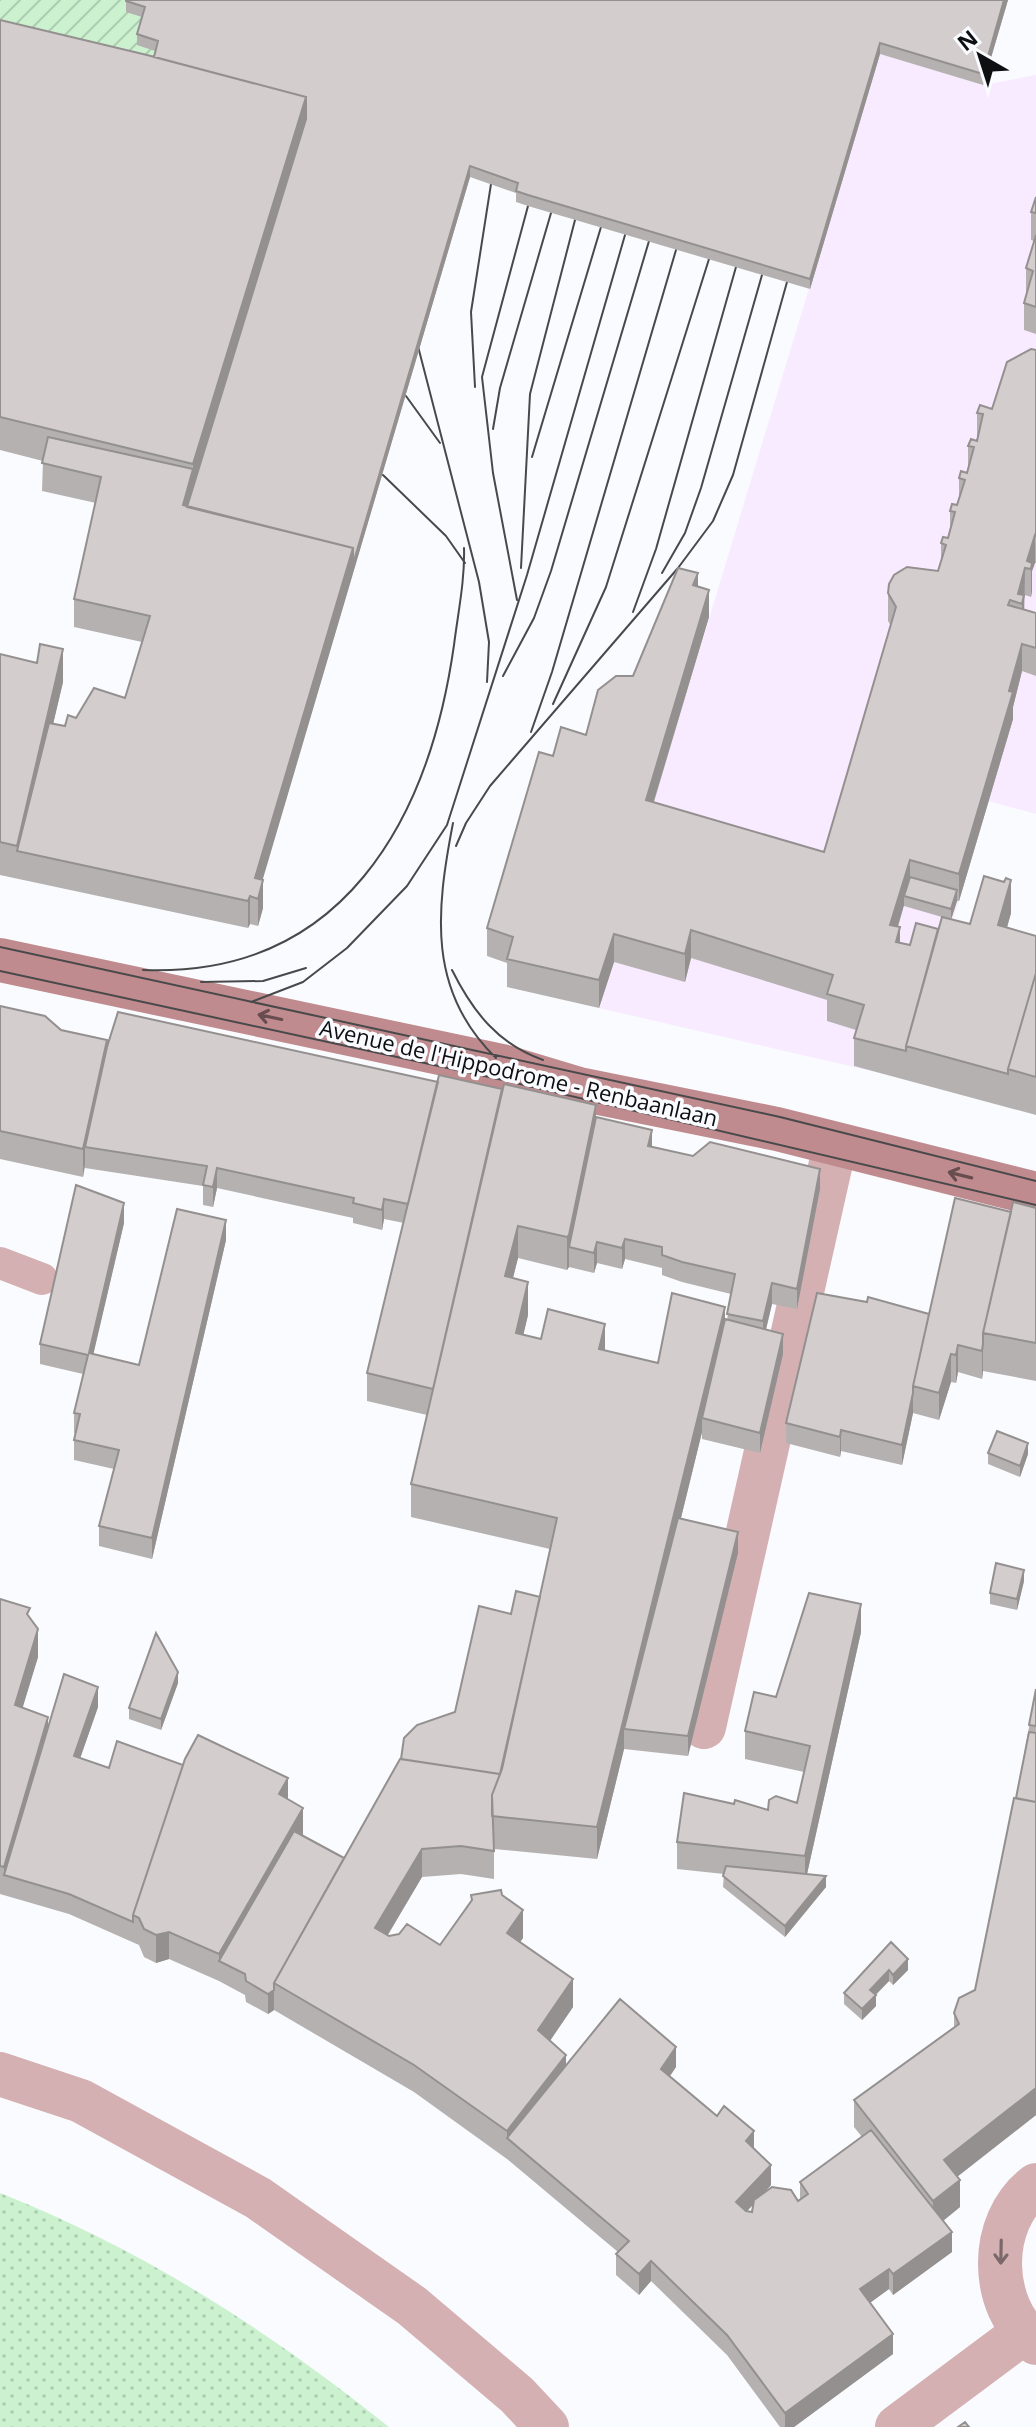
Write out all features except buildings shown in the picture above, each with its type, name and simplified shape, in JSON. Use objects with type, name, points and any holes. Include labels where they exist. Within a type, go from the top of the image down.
[{"type":"main road","name":"Avenue de l'Hippodrome - Renbaanlaan","points":[[0,960],[506,1067],[579,1089],[777,1129],[1036,1194]]},
{"type":"street","points":[[704,1727],[835,1145]]},
{"type":"street","points":[[0,2074],[81,2101],[258,2198],[412,2306],[517,2395],[547,2427]]},
{"type":"street","points":[[897,2427],[1029,2338],[1001,2290],[1002,2237],[1025,2194],[1036,2185]]},
{"type":"lane","points":[[0,1263],[42,1279]]},
{"type":"shaded area","points":[[880,54],[983,85],[1036,75],[1036,814],[988,801],[906,1079],[599,1008],[646,827]]},
{"type":"green space","points":[[0,0],[130,0],[147,22],[155,41],[147,88],[0,53]]},
{"type":"green space","points":[[0,2193],[105,2240],[204,2295],[298,2358],[389,2427],[0,2427]]},
{"type":"tram line","points":[[475,387],[471,312],[491,184]]},
{"type":"tram line","points":[[517,600],[493,473],[482,377],[528,206]]},
{"type":"tram line","points":[[493,429],[500,388],[551,213]]},
{"type":"tram line","points":[[521,568],[530,394],[575,220]]},
{"type":"tram line","points":[[532,457],[601,227]]},
{"type":"tram line","points":[[251,1002],[303,982],[347,948],[407,886],[447,825],[527,575],[625,235]]},
{"type":"tram line","points":[[503,676],[534,618],[551,571],[649,241]]},
{"type":"tram line","points":[[531,732],[552,672],[676,250]]},
{"type":"tram line","points":[[553,704],[606,587],[709,259]]},
{"type":"tram line","points":[[633,612],[656,549],[736,267]]},
{"type":"tram line","points":[[662,573],[685,533],[701,488],[762,275]]},
{"type":"tram line","points":[[456,846],[466,823],[490,786],[678,568],[713,521],[733,475],[787,282]]},
{"type":"tram line","points":[[413,327],[479,582],[489,642],[487,682]]},
{"type":"tram line","points":[[406,396],[440,443]]},
{"type":"tram line","points":[[383,475],[446,536],[465,563]]},
{"type":"tram line","points":[[143,970],[212,966],[272,947],[322,917],[364,876],[397,827],[423,771],[442,710],[461,596],[464,548]]},
{"type":"tram line","points":[[453,823],[443,887],[442,948],[458,1005],[474,1032],[496,1058]]},
{"type":"tram line","points":[[0,947],[780,1117],[1036,1181]]},
{"type":"tram line","points":[[201,982],[263,981],[306,968]]},
{"type":"tram line","points":[[452,970],[488,1025],[513,1045],[543,1060]]},
{"type":"tram line","points":[[0,971],[503,1080],[1036,1205]]}]
